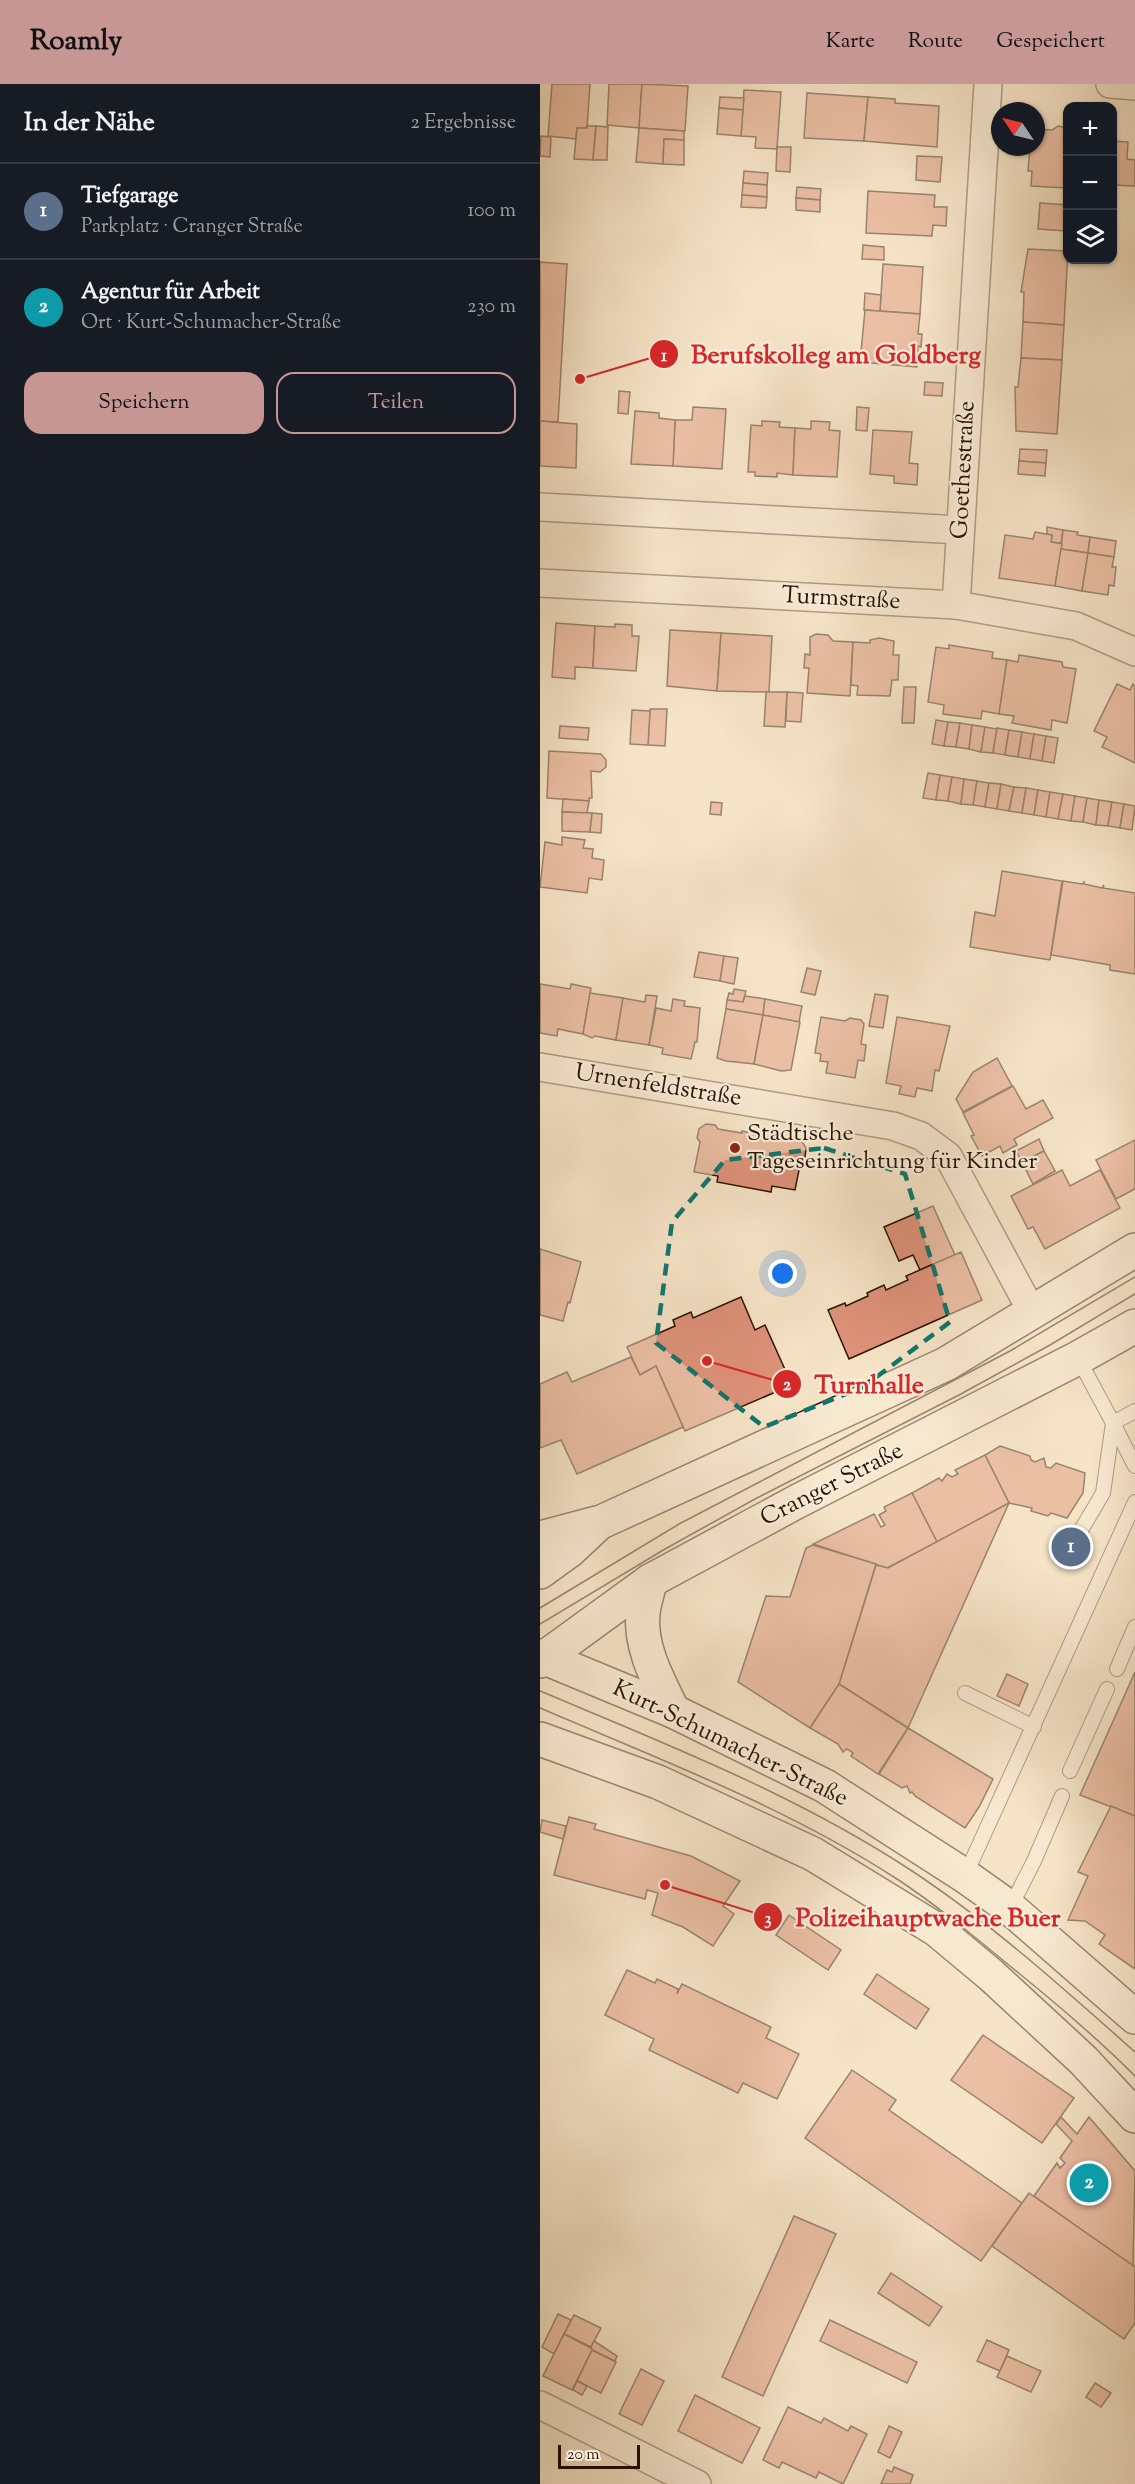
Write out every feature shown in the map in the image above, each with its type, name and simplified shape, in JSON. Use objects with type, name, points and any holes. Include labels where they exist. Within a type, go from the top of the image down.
[{"type":"main road","points":[[540,1538],[599,1523],[946,1364],[1135,1250]]},
{"type":"main road","name":"Cranger Straße","points":[[542,1658],[650,1581],[798,1501],[1078,1358],[1135,1326]]},
{"type":"main road","points":[[540,1572],[569,1551],[599,1523]]},
{"type":"main road","points":[[650,1581],[643,1615],[646,1643],[656,1675],[673,1711]]},
{"type":"main road","name":"Kurt-Schumacher-Straße","points":[[542,1658],[673,1711],[825,1786],[965,1876],[1010,1908],[1135,2017]]},
{"type":"main road","points":[[540,1739],[658,1782],[813,1854],[937,1930],[992,1975],[1083,2060],[1135,2116]]},
{"type":"street","name":"Goethestraße","points":[[956,605],[987,84]]},
{"type":"street","points":[[1110,84],[1135,86]]},
{"type":"street","points":[[540,507],[960,530]]},
{"type":"street","name":"Turmstraße","points":[[540,583],[956,605],[1076,626],[1135,652]]},
{"type":"street","name":"Urnenfeldstraße","points":[[540,1067],[892,1126],[921,1136],[948,1156],[1032,1312]]},
{"type":"street","points":[[540,2405],[697,2484]]},
{"type":"lane","points":[[1078,1358],[1135,1466]]},
{"type":"lane","points":[[1113,1424],[1135,1411]]},
{"type":"lane","points":[[1071,1547],[1103,1493],[1113,1424]]},
{"type":"lane","points":[[965,1876],[1135,1502]]},
{"type":"lane","points":[[1117,1669],[1135,1627]]},
{"type":"lane","points":[[1070,1771],[1107,1689]]},
{"type":"lane","points":[[965,1693],[1034,1727]]},
{"type":"lane","points":[[1010,1908],[1062,1797]]},
{"type":"highlighted area","points":[[824,1148],[905,1174],[950,1322],[863,1387],[764,1427],[656,1343],[672,1222],[725,1160]]},
{"type":"building","points":[[552,84],[590,84],[587,128],[577,128],[576,139],[548,136]]},
{"type":"building","points":[[609,84],[642,84],[639,128],[607,125]]},
{"type":"building","points":[[642,84],[688,86],[685,131],[639,128]]},
{"type":"building","points":[[744,90],[781,92],[777,149],[755,148],[756,137],[741,136]]},
{"type":"building","points":[[807,93],[868,97],[864,141],[804,138]]},
{"type":"building","points":[[720,97],[744,98],[743,110],[719,108]]},
{"type":"building","points":[[868,97],[895,99],[895,103],[939,106],[937,147],[864,141]]},
{"type":"building","points":[[719,108],[743,110],[741,136],[717,134]]},
{"type":"building","points":[[587,126],[596,126],[593,160],[574,159],[577,128],[587,128]]},
{"type":"building","points":[[596,126],[608,127],[607,160],[593,160]]},
{"type":"building","points":[[1058,126],[1063,127],[1063,188],[1031,186],[1032,171],[1028,171],[1029,156],[1045,156],[1045,130],[1052,130]]},
{"type":"building","points":[[639,128],[684,131],[684,140],[664,139],[663,164],[636,162]]},
{"type":"building","points":[[541,136],[551,137],[550,157],[540,156]]},
{"type":"building","points":[[664,139],[684,140],[684,165],[663,164]]},
{"type":"building","points":[[1117,141],[1128,142],[1127,159],[1135,160],[1135,186],[1117,185]]},
{"type":"building","points":[[777,147],[791,147],[790,172],[776,171]]},
{"type":"building","points":[[917,156],[942,157],[940,182],[916,180]]},
{"type":"building","points":[[744,171],[768,173],[767,185],[743,183]]},
{"type":"building","points":[[743,183],[767,185],[767,197],[742,195]]},
{"type":"building","points":[[797,187],[821,189],[820,200],[796,198]]},
{"type":"building","points":[[868,191],[935,195],[934,207],[947,207],[946,226],[933,225],[932,236],[866,233]]},
{"type":"building","points":[[742,195],[767,197],[766,208],[741,207]]},
{"type":"building","points":[[796,198],[820,200],[820,212],[796,210]]},
{"type":"building","points":[[1040,203],[1063,205],[1063,231],[1038,229]]},
{"type":"building","points":[[863,245],[884,247],[884,260],[862,259]]},
{"type":"building","points":[[1028,249],[1063,251],[1063,264],[1067,264],[1064,325],[1023,322],[1024,292],[1021,292]]},
{"type":"building","points":[[540,262],[567,264],[558,422],[540,421]]},
{"type":"building","points":[[883,264],[923,267],[920,314],[880,311]]},
{"type":"building","points":[[865,293],[881,295],[880,311],[864,310]]},
{"type":"building","points":[[865,310],[920,314],[918,334],[922,334],[921,347],[918,346],[917,367],[860,362]]},
{"type":"building","points":[[1023,322],[1064,325],[1062,360],[1021,358]]},
{"type":"building","points":[[1021,358],[1062,360],[1057,434],[1016,431],[1015,387],[1018,387]]},
{"type":"building","points":[[925,382],[943,383],[942,396],[924,395]]},
{"type":"building","points":[[619,391],[630,392],[628,414],[618,413]]},
{"type":"building","points":[[693,407],[726,409],[722,469],[673,466],[675,420],[692,420]]},
{"type":"building","points":[[857,407],[869,408],[867,431],[856,430]]},
{"type":"building","points":[[635,411],[659,413],[659,418],[675,420],[673,466],[631,464]]},
{"type":"building","points":[[540,421],[577,424],[576,468],[540,466]]},
{"type":"building","points":[[762,421],[780,422],[779,427],[795,428],[793,475],[777,473],[777,477],[755,476],[755,472],[748,472],[751,425],[762,426]]},
{"type":"building","points":[[811,421],[830,422],[829,430],[840,431],[837,477],[793,475],[795,428],[811,429]]},
{"type":"building","points":[[873,430],[912,432],[909,463],[918,464],[917,485],[894,483],[894,476],[870,474]]},
{"type":"building","points":[[1020,449],[1047,450],[1046,463],[1019,461]]},
{"type":"building","points":[[1019,461],[1046,463],[1045,476],[1018,474]]},
{"type":"building","points":[[1047,527],[1063,530],[1061,543],[1051,542],[1052,535],[1047,534]]},
{"type":"building","points":[[1063,530],[1078,532],[1077,535],[1090,537],[1088,553],[1061,549]]},
{"type":"building","points":[[1035,532],[1052,535],[1051,542],[1062,544],[1055,586],[999,578],[1005,535],[1033,539]]},
{"type":"building","points":[[1090,537],[1116,541],[1114,557],[1088,553]]},
{"type":"building","points":[[1061,549],[1088,553],[1082,591],[1055,586]]},
{"type":"building","points":[[1088,553],[1114,557],[1112,567],[1116,567],[1114,586],[1109,585],[1108,595],[1082,591]]},
{"type":"building","points":[[556,623],[595,626],[593,668],[575,667],[575,679],[552,677]]},
{"type":"building","points":[[615,624],[632,625],[632,636],[639,636],[636,671],[593,668],[595,626],[615,627]]},
{"type":"building","points":[[670,630],[721,633],[717,691],[667,686]]},
{"type":"building","points":[[721,633],[772,636],[769,692],[717,691]]},
{"type":"building","points":[[816,634],[828,635],[833,641],[853,642],[850,696],[807,693],[809,668],[804,668],[805,654],[810,655],[810,637]]},
{"type":"building","points":[[879,638],[894,641],[893,655],[899,655],[898,680],[892,680],[890,696],[857,695],[858,686],[851,685],[853,642],[870,643],[870,640]]},
{"type":"building","points":[[949,645],[993,652],[992,658],[1007,660],[999,714],[982,711],[981,719],[943,714],[944,705],[928,702],[936,647],[949,649]]},
{"type":"building","points":[[1019,655],[1062,662],[1063,667],[1076,669],[1067,723],[1052,720],[1051,730],[1012,723],[1014,716],[999,714],[1007,660],[1018,662]]},
{"type":"building","points":[[1117,684],[1130,690],[1133,684],[1135,686],[1135,763],[1102,747],[1107,737],[1094,731]]},
{"type":"building","points":[[904,687],[916,687],[914,723],[902,723]]},
{"type":"building","points":[[766,692],[787,692],[785,727],[764,726]]},
{"type":"building","points":[[787,692],[803,693],[801,722],[786,721]]},
{"type":"building","points":[[650,709],[667,709],[665,746],[648,745]]},
{"type":"building","points":[[632,710],[650,711],[648,745],[630,744]]},
{"type":"building","points":[[936,720],[948,722],[944,746],[932,744]]},
{"type":"building","points":[[948,722],[960,723],[956,747],[944,746]]},
{"type":"building","points":[[960,723],[972,725],[969,749],[956,747]]},
{"type":"building","points":[[972,725],[985,727],[981,752],[969,749]]},
{"type":"building","points":[[560,726],[589,728],[588,740],[559,738]]},
{"type":"building","points":[[985,727],[997,729],[993,753],[981,752]]},
{"type":"building","points":[[997,728],[1009,730],[1005,755],[993,753]]},
{"type":"building","points":[[1009,730],[1022,732],[1018,757],[1005,755]]},
{"type":"building","points":[[1022,732],[1034,734],[1030,759],[1018,757]]},
{"type":"building","points":[[1034,734],[1046,736],[1042,761],[1030,759]]},
{"type":"building","points":[[1046,736],[1058,738],[1054,763],[1042,761]]},
{"type":"building","points":[[549,751],[601,754],[606,760],[606,767],[600,772],[591,771],[592,798],[589,798],[589,801],[547,798]]},
{"type":"building","points":[[928,773],[940,775],[936,800],[923,798]]},
{"type":"building","points":[[940,775],[952,777],[948,801],[936,800]]},
{"type":"building","points":[[952,777],[964,779],[961,804],[948,801]]},
{"type":"building","points":[[964,779],[977,781],[973,805],[961,804]]},
{"type":"building","points":[[977,781],[989,783],[985,807],[973,805]]},
{"type":"building","points":[[989,783],[1001,784],[997,809],[985,807]]},
{"type":"building","points":[[1001,784],[1014,787],[1009,811],[997,809]]},
{"type":"building","points":[[1014,787],[1026,788],[1022,813],[1009,811]]},
{"type":"building","points":[[1026,788],[1038,790],[1034,815],[1022,813]]},
{"type":"building","points":[[1038,790],[1050,792],[1046,817],[1034,815]]},
{"type":"building","points":[[1050,792],[1063,794],[1058,819],[1046,817]]},
{"type":"building","points":[[1063,794],[1075,796],[1071,821],[1058,819]]},
{"type":"building","points":[[1075,796],[1087,798],[1083,822],[1071,821]]},
{"type":"building","points":[[1087,798],[1099,800],[1096,825],[1083,822]]},
{"type":"building","points":[[563,799],[589,801],[587,813],[562,812]]},
{"type":"building","points":[[1099,800],[1112,802],[1108,826],[1096,825]]},
{"type":"building","points":[[711,802],[722,803],[721,815],[710,814]]},
{"type":"building","points":[[1112,802],[1124,804],[1120,828],[1108,826]]},
{"type":"building","points":[[1124,804],[1135,806],[1132,830],[1120,828]]},
{"type":"building","points":[[562,812],[592,813],[590,832],[562,831]]},
{"type":"building","points":[[592,813],[602,814],[601,833],[590,832]]},
{"type":"building","points":[[562,837],[585,840],[583,848],[593,849],[592,858],[604,860],[602,880],[589,878],[587,893],[540,887],[545,842],[562,845]]},
{"type":"building","points":[[1002,871],[1062,881],[1050,960],[970,947],[975,912],[995,916]]},
{"type":"building","points":[[1063,881],[1082,884],[1084,882],[1084,884],[1102,888],[1104,885],[1103,888],[1135,893],[1135,974],[1110,970],[1110,965],[1051,955]]},
{"type":"building","points":[[699,952],[724,956],[720,981],[694,977]]},
{"type":"building","points":[[724,956],[738,958],[734,984],[720,981]]},
{"type":"building","points":[[807,968],[821,971],[815,995],[801,992]]},
{"type":"building","points":[[540,984],[570,989],[571,984],[591,988],[583,1034],[558,1029],[557,1036],[540,1033]]},
{"type":"building","points":[[734,989],[746,991],[743,1002],[727,1000],[729,993],[733,994]]},
{"type":"building","points":[[590,993],[623,998],[616,1040],[595,1036],[592,1038],[583,1034]]},
{"type":"building","points":[[875,994],[888,996],[883,1028],[869,1026]]},
{"type":"building","points":[[646,995],[657,996],[649,1045],[616,1040],[623,998],[645,1002]]},
{"type":"building","points":[[745,996],[765,999],[763,1015],[726,1009],[727,1000],[743,1002]]},
{"type":"building","points":[[673,999],[685,1001],[684,1006],[700,1008],[697,1042],[695,1042],[691,1059],[662,1054],[663,1048],[649,1045],[656,1008],[671,1011]]},
{"type":"building","points":[[765,999],[802,1006],[799,1022],[763,1015]]},
{"type":"building","points":[[726,1009],[763,1015],[754,1064],[717,1058]]},
{"type":"building","points":[[763,1015],[800,1022],[791,1070],[781,1071],[754,1064]]},
{"type":"building","points":[[821,1017],[845,1021],[850,1018],[861,1020],[864,1024],[861,1044],[866,1045],[864,1061],[858,1060],[855,1078],[826,1073],[828,1062],[820,1061],[821,1054],[815,1053]]},
{"type":"building","points":[[897,1017],[950,1026],[939,1071],[935,1070],[932,1091],[917,1088],[915,1097],[899,1094],[901,1086],[886,1083]]},
{"type":"building","points":[[997,1058],[1012,1086],[963,1112],[956,1099],[973,1072]]},
{"type":"building","points":[[1013,1086],[1026,1109],[1043,1100],[1053,1118],[1014,1139],[1017,1145],[1003,1153],[1000,1146],[982,1156],[971,1136],[974,1135],[963,1113]]},
{"type":"building","points":[[706,1124],[715,1125],[718,1129],[742,1133],[742,1131],[788,1141],[801,1140],[806,1148],[805,1157],[801,1160],[795,1190],[772,1186],[771,1192],[717,1182],[718,1176],[694,1172],[700,1142],[697,1138],[699,1129]]},
{"type":"building","points":[[1039,1139],[1044,1151],[1022,1162],[1016,1151]]},
{"type":"building","points":[[1135,1140],[1135,1189],[1116,1199],[1096,1160]]},
{"type":"building","points":[[1044,1151],[1055,1171],[1033,1184],[1022,1162]]},
{"type":"building","points":[[1062,1170],[1070,1186],[1100,1170],[1120,1208],[1045,1249],[1033,1227],[1028,1229],[1011,1196]]},
{"type":"building","points":[[933,1206],[955,1255],[920,1270],[913,1255],[899,1261],[884,1227]]},
{"type":"building","points":[[540,1249],[581,1262],[563,1321],[540,1315]]},
{"type":"building","points":[[961,1252],[982,1300],[849,1359],[828,1310],[845,1303],[846,1306],[868,1296],[867,1293],[884,1285],[886,1290],[908,1280],[906,1276]]},
{"type":"building","points":[[741,1297],[755,1330],[765,1325],[792,1385],[685,1431],[656,1366],[640,1375],[627,1347],[675,1326],[673,1320],[691,1312],[693,1318]]},
{"type":"building","points":[[631,1357],[640,1375],[656,1366],[683,1427],[577,1474],[561,1440],[540,1448],[540,1384],[567,1372],[572,1382]]},
{"type":"building","points":[[1000,1446],[1030,1456],[1035,1462],[1044,1458],[1046,1467],[1051,1468],[1056,1463],[1085,1473],[1083,1493],[1067,1518],[1051,1513],[1048,1516],[1031,1511],[1032,1508],[1009,1503],[985,1455]]},
{"type":"building","points":[[985,1455],[1009,1503],[937,1542],[912,1493],[939,1478],[942,1481],[947,1474],[952,1477],[958,1474],[955,1470]]},
{"type":"building","points":[[912,1493],[937,1542],[887,1568],[813,1544],[874,1514],[881,1527],[885,1525],[879,1515],[886,1511],[884,1507]]},
{"type":"building","points":[[1009,1503],[908,1728],[839,1684],[876,1565],[888,1568]]},
{"type":"building","points":[[813,1545],[876,1564],[839,1684],[810,1728],[738,1682],[766,1596],[790,1597],[806,1548]]},
{"type":"building","points":[[1135,1672],[1135,1816],[1080,1795]]},
{"type":"building","points":[[1007,1674],[1028,1684],[1019,1706],[997,1696]]},
{"type":"building","points":[[839,1684],[908,1728],[878,1774],[851,1756],[853,1753],[847,1749],[843,1752],[838,1744],[810,1728]]},
{"type":"building","points":[[908,1728],[993,1779],[965,1828],[912,1792],[910,1793],[907,1786],[902,1788],[879,1774]]},
{"type":"building","points":[[1111,1806],[1135,1816],[1135,1969],[1099,1944],[1105,1935],[1085,1921],[1068,1920],[1088,1876],[1078,1872]]},
{"type":"building","points":[[569,1817],[596,1824],[594,1829],[691,1856],[740,1881],[723,1906],[734,1914],[713,1946],[683,1927],[652,1915],[658,1893],[647,1890],[645,1899],[554,1875]]},
{"type":"building","points":[[542,1820],[566,1826],[563,1839],[540,1832]]},
{"type":"building","points":[[789,1915],[841,1950],[828,1970],[776,1935]]},
{"type":"building","points":[[627,1970],[655,1983],[657,1979],[678,1989],[677,1994],[682,1984],[771,2027],[766,2038],[799,2054],[777,2099],[743,2083],[738,2093],[649,2050],[654,2039],[605,2015]]},
{"type":"building","points":[[877,1974],[929,2009],[916,2029],[864,1994]]},
{"type":"building","points":[[983,2035],[1074,2098],[1042,2143],[951,2080]]},
{"type":"building","points":[[852,2070],[896,2100],[889,2110],[1022,2203],[981,2261],[805,2138]]},
{"type":"building","points":[[1061,2117],[1077,2134],[1089,2117],[1135,2171],[1133,2266],[1034,2196],[1057,2163],[1060,2168],[1065,2163],[1060,2158],[1072,2141],[1056,2124]]},
{"type":"building","points":[[1029,2193],[1135,2267],[1135,2323],[1124,2339],[992,2246]]},
{"type":"building","points":[[794,2216],[836,2234],[763,2396],[722,2377]]},
{"type":"building","points":[[891,2273],[942,2307],[929,2326],[878,2293]]},
{"type":"building","points":[[558,2314],[571,2320],[554,2354],[542,2347]]},
{"type":"building","points":[[574,2315],[601,2328],[591,2347],[564,2334]]},
{"type":"building","points":[[830,2320],[917,2362],[907,2383],[820,2341]]},
{"type":"building","points":[[564,2334],[593,2349],[572,2390],[543,2376]]},
{"type":"building","points":[[987,2340],[1009,2350],[1000,2371],[977,2361]]},
{"type":"building","points":[[594,2341],[617,2356],[615,2361],[592,2350]]},
{"type":"building","points":[[592,2350],[616,2362],[601,2393],[577,2381]]},
{"type":"building","points":[[1007,2356],[1041,2371],[1031,2392],[997,2377]]},
{"type":"building","points":[[641,2369],[664,2381],[642,2425],[619,2414]]},
{"type":"building","points":[[577,2381],[587,2386],[582,2395],[573,2390]]},
{"type":"building","points":[[1095,2383],[1111,2393],[1101,2407],[1086,2397]]},
{"type":"building","points":[[695,2395],[760,2428],[742,2463],[678,2431]]},
{"type":"building","points":[[788,2407],[821,2423],[824,2418],[848,2431],[851,2426],[867,2434],[843,2484],[819,2472],[816,2478],[782,2462],[779,2468],[763,2460]]},
{"type":"building","points":[[889,2426],[902,2432],[890,2458],[878,2452]]},
{"type":"building","points":[[894,2467],[913,2475],[910,2484],[881,2484],[887,2470],[892,2472]]},
{"type":"tram line","points":[[540,1608],[679,1524],[1010,1351],[1135,1277]]},
{"type":"tram line","points":[[540,1624],[665,1549],[755,1499],[959,1395],[1050,1345],[1135,1294]]},
{"type":"tram line","points":[[540,1691],[729,1772],[821,1817],[865,1842],[939,1889],[997,1933],[1135,2052]]},
{"type":"tram line","points":[[540,1708],[722,1786],[855,1853],[925,1898],[952,1919],[1088,2031],[1135,2076]]},
{"type":"place","name":"Berufskolleg am Goldberg","points":[[580,379]]},
{"type":"place","name":"Städtische Tageseinrichtung für Kinder","points":[[735,1148]]},
{"type":"place","name":"Turnhalle","points":[[707,1361]]},
{"type":"place","name":"Tiefgarage","points":[[1071,1547]]},
{"type":"place","name":"Polizeihauptwache Buer","points":[[665,1885]]},
{"type":"place","name":"Agentur für Arbeit","points":[[1089,2183]]}]
